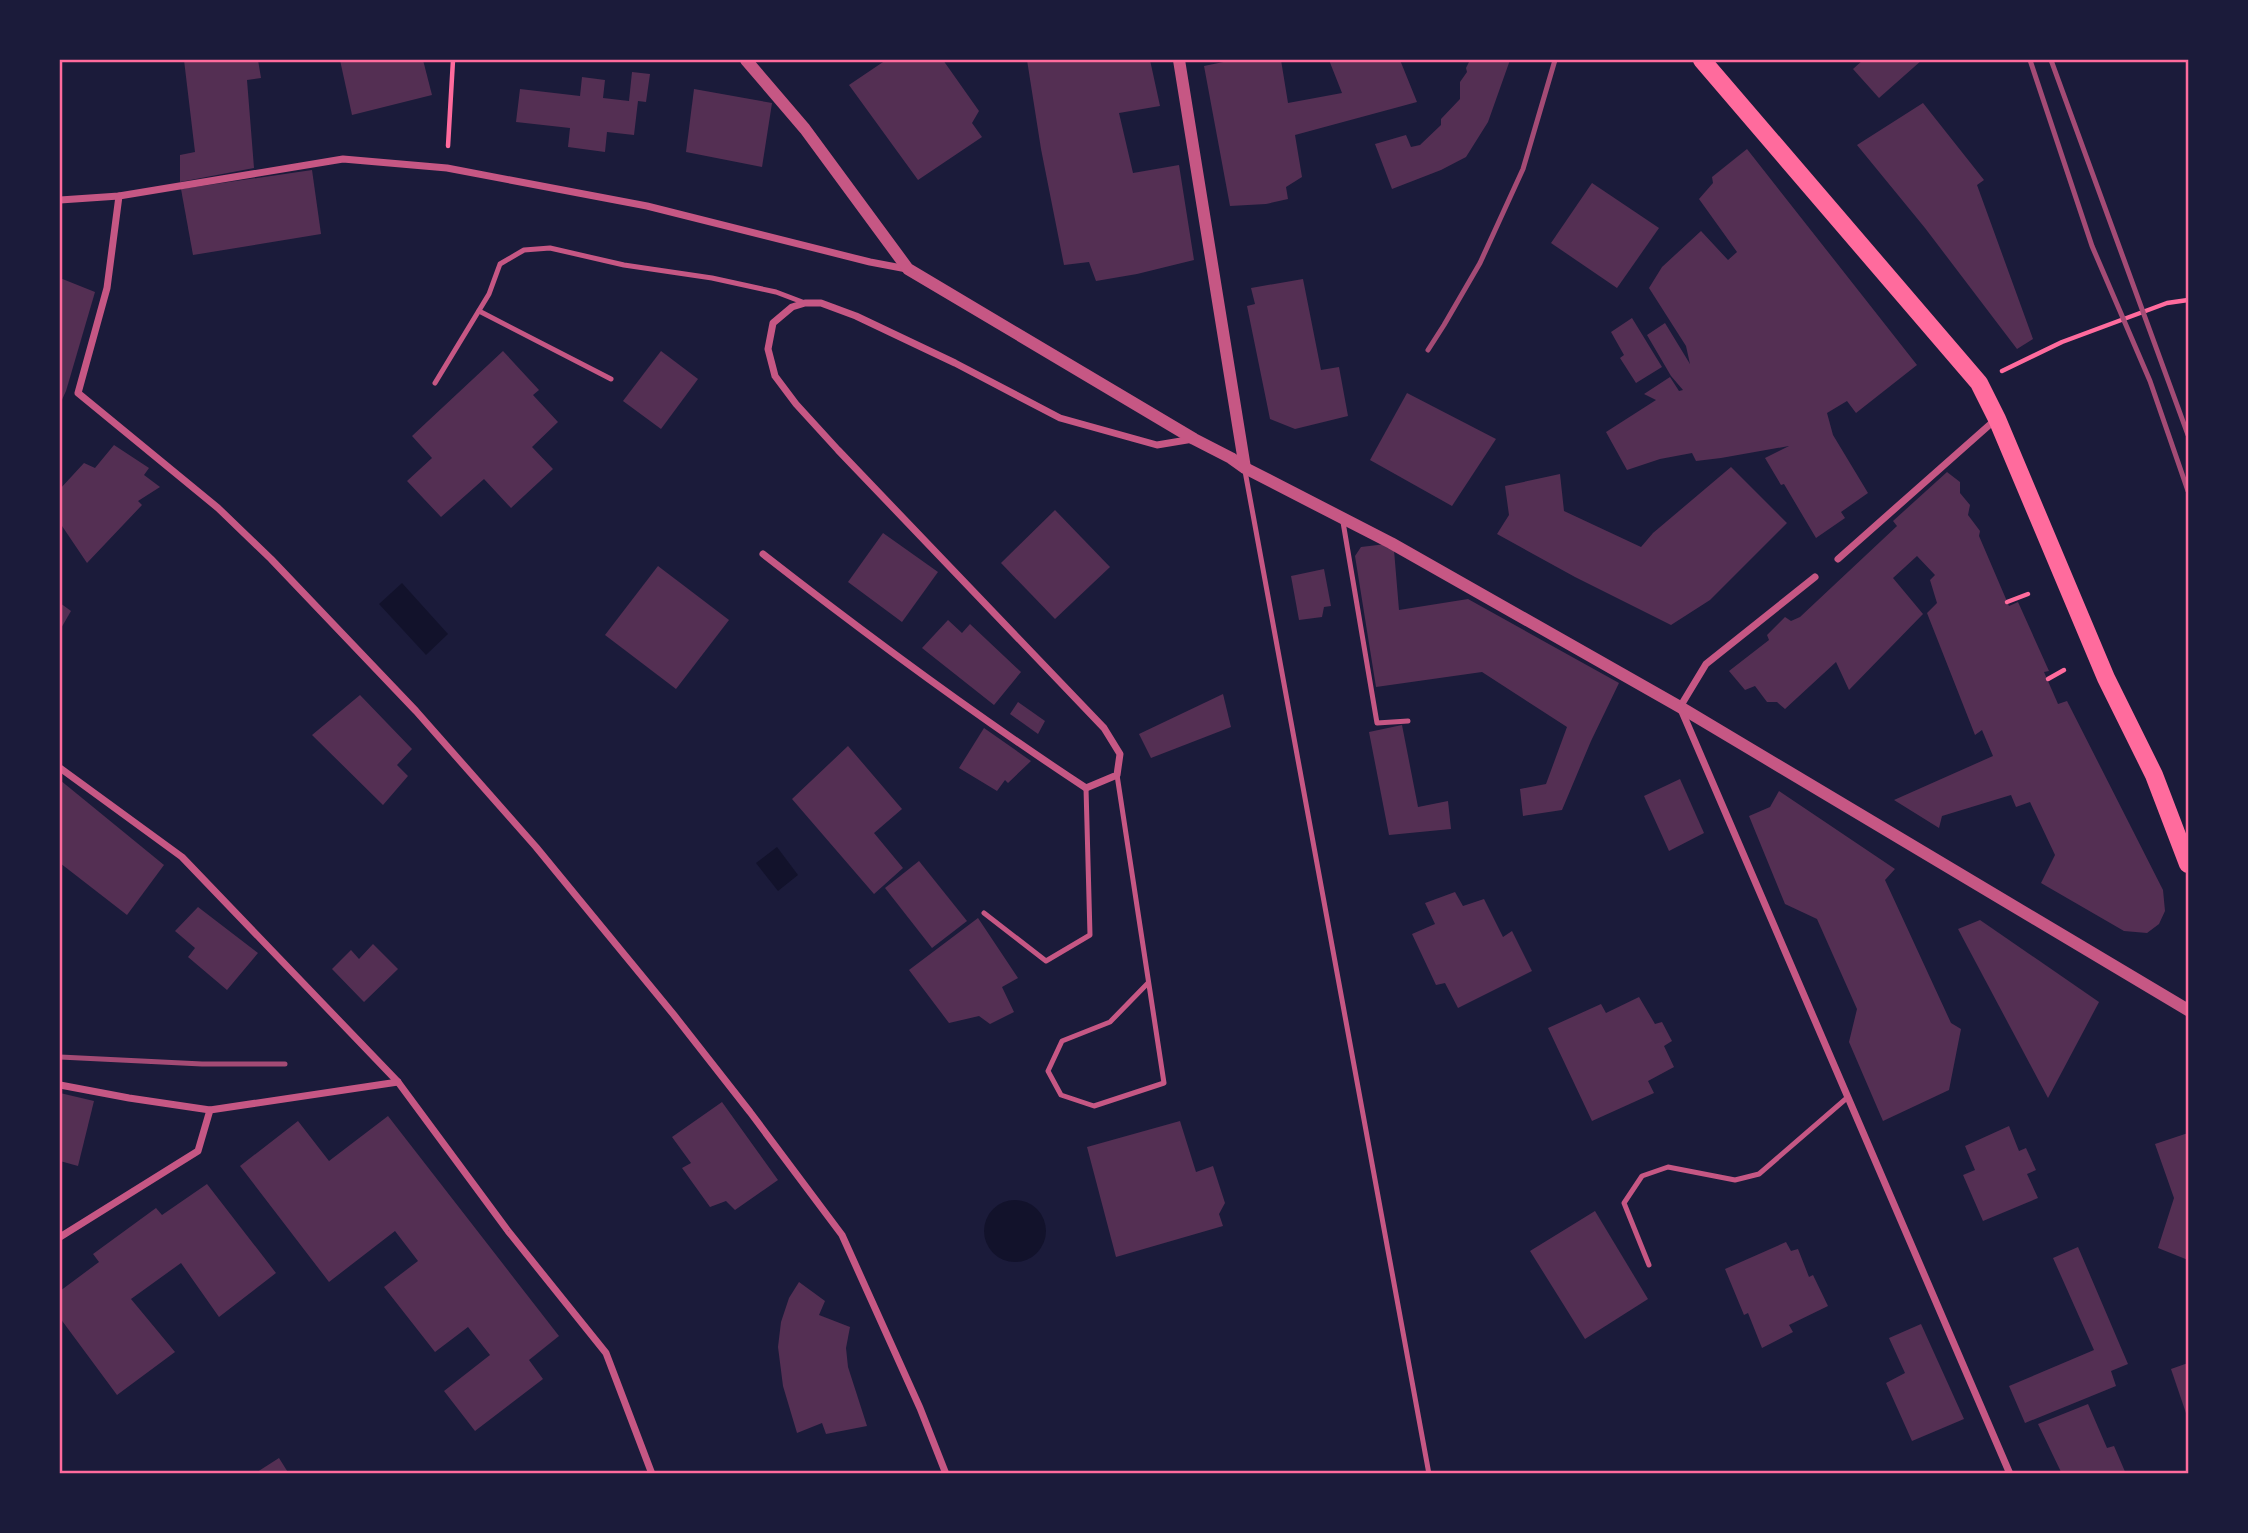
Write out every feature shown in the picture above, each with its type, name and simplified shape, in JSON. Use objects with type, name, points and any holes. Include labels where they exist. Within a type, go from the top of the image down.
[{"type":"main road","points":[[1702,60],[1979,383],[1997,419],[2106,678],[2154,775],[2189,864]]},
{"type":"street","points":[[746,60],[805,129],[908,269]]},
{"type":"street","points":[[1179,60],[1245,468]]},
{"type":"street","points":[[60,200],[120,196],[343,159],[447,168],[647,206],[870,262],[908,269],[1194,439],[1391,543],[1680,708],[2189,1010]]},
{"type":"street","points":[[120,196],[107,288],[78,393],[218,509],[281,569],[416,711],[536,847],[674,1015],[842,1235],[920,1408],[946,1474]]},
{"type":"street","points":[[763,554],[853,624],[1086,788],[1117,775],[1120,754],[1104,728],[796,404],[775,376],[768,349],[773,323],[792,307],[821,303],[856,316],[955,363],[1060,418],[1157,445],[1194,439]]},
{"type":"street","points":[[1838,559],[1997,419]]},
{"type":"street","points":[[1680,708],[1706,664],[1815,577]]},
{"type":"street","points":[[1680,708],[2010,1474]]},
{"type":"street","points":[[60,768],[182,857],[398,1082],[509,1231],[606,1353],[652,1474]]},
{"type":"street","points":[[60,1085],[210,1110],[398,1082]]},
{"type":"street","points":[[60,1237],[198,1151],[210,1110]]},
{"type":"lane","points":[[435,383],[489,294],[500,264],[524,250],[550,248],[624,265],[712,278],[776,292],[806,303]]},
{"type":"lane","points":[[479,311],[611,379]]},
{"type":"lane","points":[[1245,468],[1429,1474]]},
{"type":"lane","points":[[1343,519],[1377,723],[1408,722]]},
{"type":"lane","points":[[1117,775],[1164,1083],[1094,1106],[1061,1095],[1048,1071],[1062,1041],[1110,1022],[1148,983]]},
{"type":"lane","points":[[984,913],[1046,961],[1090,935],[1086,788]]},
{"type":"lane","points":[[1649,1265],[1624,1203],[1642,1176],[1668,1167],[1735,1180],[1759,1174],[1848,1097]]},
{"type":"path","points":[[447,168],[453,60]]},
{"type":"path","points":[[2021,362],[2062,342],[2167,303],[2189,300]]},
{"type":"path","points":[[2007,602],[2028,594]]},
{"type":"path","points":[[2048,680],[2064,670]]},
{"type":"shaded area","points":[[402,583],[448,634],[426,655],[379,604]]},
{"type":"shaded area","points":[[777,847],[798,875],[778,891],[756,863]]},
{"type":"shaded area","points":[[1015,1200],[1037,1209],[1046,1231],[1037,1253],[1015,1262],[993,1253],[984,1231],[993,1209]]},
{"type":"building","points":[[184,60],[258,60],[261,78],[247,80],[254,168],[180,182],[180,155],[195,152]]},
{"type":"building","points":[[340,60],[423,60],[432,95],[352,115]]},
{"type":"building","points":[[886,60],[943,60],[979,111],[972,123],[982,137],[918,180],[849,85]]},
{"type":"building","points":[[1027,60],[1150,60],[1160,106],[1119,113],[1133,173],[1179,165],[1194,260],[1096,281],[1089,262],[1064,265]]},
{"type":"building","points":[[1233,60],[1281,60],[1288,103],[1342,93],[1329,60],[1400,60],[1417,102],[1295,135],[1302,177],[1286,187],[1288,199],[1266,204],[1230,206],[1204,66]]},
{"type":"building","points":[[1470,60],[1510,60],[1488,122],[1466,157],[1392,189],[1375,144],[1406,135],[1411,147],[1420,145],[1441,125],[1441,119],[1460,99],[1460,82],[1467,72]]},
{"type":"building","points":[[1863,60],[1922,60],[1879,98],[1853,69]]},
{"type":"building","points":[[632,72],[650,74],[646,102],[638,101],[634,135],[607,132],[605,152],[568,147],[570,128],[516,122],[520,89],[580,96],[582,77],[605,80],[603,98],[629,101]]},
{"type":"building","points":[[694,89],[772,103],[762,167],[686,152]]},
{"type":"building","points":[[1923,103],[1984,180],[1977,185],[2033,339],[2017,349],[1925,228],[1857,145]]},
{"type":"building","points":[[1747,149],[1917,365],[1856,413],[1847,401],[1827,413],[1833,435],[1868,493],[1841,512],[1845,518],[1816,538],[1765,458],[1789,446],[1696,461],[1692,453],[1660,459],[1627,470],[1606,432],[1656,400],[1644,394],[1670,377],[1679,391],[1683,390],[1671,376],[1647,335],[1665,323],[1690,364],[1686,346],[1649,288],[1662,267],[1701,231],[1728,260],[1737,252],[1699,199],[1713,183],[1712,177]]},
{"type":"building","points":[[312,170],[321,234],[193,255],[181,189]]},
{"type":"building","points":[[1592,183],[1659,228],[1617,288],[1551,243]]},
{"type":"building","points":[[60,278],[95,292],[60,404]]},
{"type":"building","points":[[1303,279],[1321,370],[1339,367],[1348,416],[1295,429],[1270,419],[1247,306],[1255,304],[1251,288]]},
{"type":"building","points":[[1632,318],[1662,367],[1636,383],[1620,358],[1624,355],[1611,332]]},
{"type":"building","points":[[503,351],[539,390],[533,395],[558,422],[532,447],[553,469],[511,508],[484,479],[441,517],[407,481],[432,458],[412,436]]},
{"type":"building","points":[[661,351],[698,379],[661,429],[623,401]]},
{"type":"building","points":[[1407,393],[1496,439],[1452,506],[1370,460]]},
{"type":"building","points":[[114,445],[149,468],[144,475],[160,487],[138,501],[142,505],[87,563],[60,523],[60,489],[84,463],[95,468]]},
{"type":"building","points":[[1731,467],[1787,523],[1710,600],[1671,625],[1497,534],[1509,515],[1505,486],[1560,474],[1564,511],[1641,547],[1653,533]]},
{"type":"building","points":[[1947,472],[1960,482],[1960,493],[1970,505],[1968,515],[1980,531],[1979,536],[2009,606],[2018,602],[2049,671],[2044,672],[2058,704],[2067,701],[2163,890],[2165,911],[2159,924],[2147,933],[2124,931],[2041,883],[2055,855],[2030,802],[2016,807],[2011,795],[1942,816],[1939,828],[1894,800],[1993,756],[1982,730],[1975,735],[1927,613],[1937,603],[1930,580],[1935,575],[1917,556],[1893,578],[1923,614],[1849,690],[1836,662],[1785,709],[1777,702],[1767,702],[1755,686],[1745,690],[1729,671],[1769,640],[1767,635],[1785,617],[1791,621],[1800,617],[1897,526],[1893,521]]},
{"type":"building","points":[[1055,510],[1110,567],[1055,619],[1001,563]]},
{"type":"building","points":[[883,533],[938,572],[902,622],[848,582]]},
{"type":"building","points":[[1386,544],[1394,550],[1399,610],[1468,599],[1619,683],[1562,810],[1523,816],[1520,789],[1546,784],[1567,727],[1482,672],[1376,687],[1355,556],[1361,547]]},
{"type":"building","points":[[658,566],[729,620],[676,689],[605,635]]},
{"type":"building","points":[[1324,569],[1331,606],[1324,607],[1322,617],[1299,620],[1291,576]]},
{"type":"building","points":[[60,603],[71,611],[60,630]]},
{"type":"building","points":[[948,620],[962,633],[970,624],[1021,672],[994,705],[922,648]]},
{"type":"building","points":[[1223,694],[1231,727],[1151,758],[1139,734]]},
{"type":"building","points":[[360,695],[412,749],[397,765],[408,776],[383,805],[312,735]]},
{"type":"building","points":[[1018,702],[1045,721],[1038,734],[1010,714]]},
{"type":"building","points":[[1402,725],[1418,807],[1448,801],[1451,829],[1389,835],[1369,732]]},
{"type":"building","points":[[984,728],[1031,761],[1008,783],[1005,780],[997,791],[959,768]]},
{"type":"building","points":[[848,746],[902,809],[874,833],[903,868],[874,894],[792,799]]},
{"type":"building","points":[[1680,779],[1704,833],[1669,851],[1644,796]]},
{"type":"building","points":[[60,780],[164,865],[127,915],[60,863]]},
{"type":"building","points":[[1779,791],[1895,869],[1885,880],[1951,1023],[1961,1029],[1949,1090],[1883,1121],[1849,1042],[1857,1009],[1817,919],[1785,904],[1749,816],[1770,807]]},
{"type":"building","points":[[919,861],[967,921],[932,948],[885,888]]},
{"type":"building","points":[[1455,892],[1463,906],[1484,899],[1503,937],[1512,931],[1532,971],[1458,1008],[1445,983],[1436,985],[1412,934],[1435,924],[1425,903]]},
{"type":"building","points":[[198,907],[258,953],[227,990],[188,957],[195,948],[175,931]]},
{"type":"building","points":[[978,918],[1018,978],[1002,987],[1014,1012],[990,1024],[979,1016],[949,1023],[909,970]]},
{"type":"building","points":[[1980,920],[2099,1002],[2048,1098],[1958,929]]},
{"type":"building","points":[[373,944],[398,969],[364,1002],[332,969],[351,950],[359,959]]},
{"type":"building","points":[[1639,997],[1655,1024],[1662,1022],[1672,1041],[1664,1046],[1674,1067],[1648,1081],[1654,1093],[1592,1121],[1548,1028],[1601,1004],[1606,1013]]},
{"type":"building","points":[[60,1093],[94,1101],[78,1166],[60,1161]]},
{"type":"building","points":[[722,1102],[778,1180],[735,1210],[726,1201],[710,1207],[682,1168],[691,1163],[672,1137]]},
{"type":"building","points":[[388,1116],[559,1336],[529,1360],[543,1379],[475,1431],[444,1391],[490,1355],[468,1327],[435,1352],[384,1287],[418,1261],[395,1231],[329,1282],[240,1166],[298,1121],[329,1161]]},
{"type":"building","points":[[1180,1121],[1196,1172],[1213,1166],[1225,1203],[1219,1214],[1223,1226],[1116,1257],[1087,1147]]},
{"type":"building","points":[[2009,1126],[2019,1151],[2026,1148],[2036,1170],[2027,1174],[2038,1198],[1983,1221],[1963,1175],[1975,1170],[1965,1146]]},
{"type":"building","points":[[2188,1133],[2188,1260],[2158,1248],[2174,1198],[2155,1144]]},
{"type":"building","points":[[207,1184],[276,1273],[219,1317],[181,1263],[131,1299],[175,1352],[117,1395],[60,1318],[60,1291],[99,1262],[93,1254],[156,1208],[162,1215]]},
{"type":"building","points":[[1595,1211],[1648,1299],[1585,1339],[1530,1251]]},
{"type":"building","points":[[1786,1242],[1791,1251],[1798,1249],[1809,1277],[1813,1275],[1828,1306],[1789,1325],[1793,1332],[1762,1348],[1748,1313],[1744,1315],[1725,1269]]},
{"type":"building","points":[[2078,1247],[2128,1364],[2111,1371],[2116,1386],[2025,1423],[2009,1386],[2094,1350],[2053,1258]]},
{"type":"building","points":[[799,1282],[825,1301],[819,1315],[850,1327],[846,1348],[848,1367],[867,1426],[826,1434],[822,1423],[797,1433],[783,1386],[778,1347],[781,1322],[789,1298]]},
{"type":"building","points":[[1921,1324],[1964,1419],[1912,1441],[1886,1383],[1905,1373],[1889,1338]]},
{"type":"building","points":[[2188,1363],[2188,1419],[2171,1369]]},
{"type":"building","points":[[2088,1404],[2107,1448],[2114,1446],[2126,1474],[2062,1474],[2038,1424]]},
{"type":"building","points":[[279,1458],[289,1474],[254,1474]]},
{"type":"railway","points":[[1428,350],[1480,263],[1523,169],[1555,60]]},
{"type":"railway","points":[[2030,60],[2092,246],[2150,381],[2188,491]]},
{"type":"railway","points":[[2051,60],[2188,435]]},
{"type":"railway","points":[[60,1057],[202,1064],[285,1064]]}]
